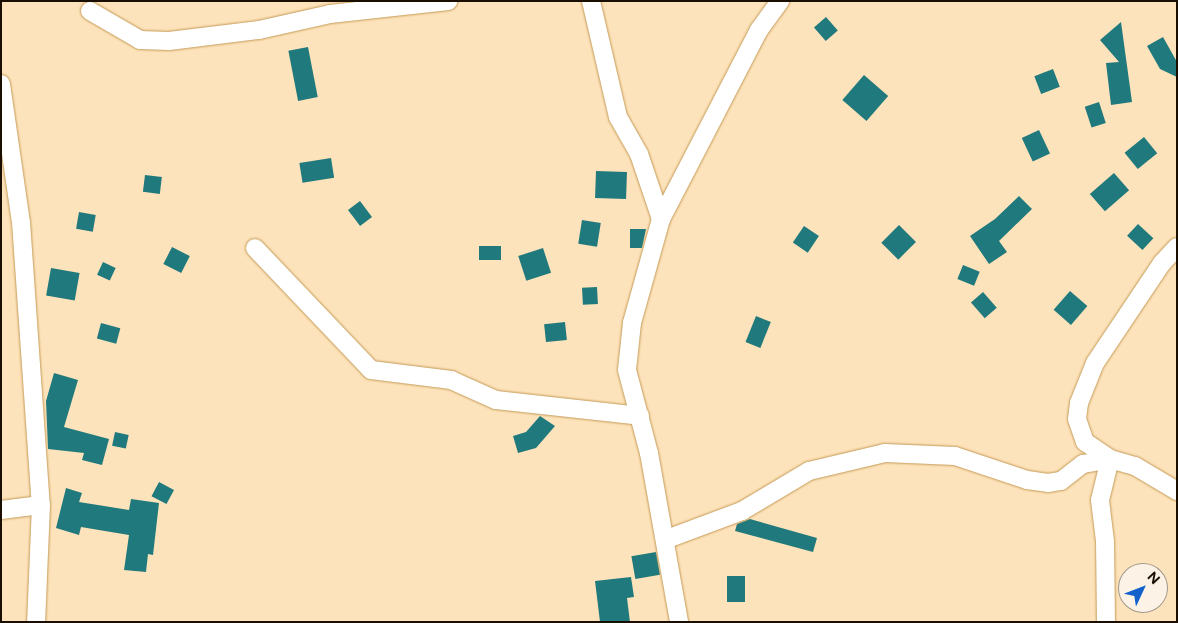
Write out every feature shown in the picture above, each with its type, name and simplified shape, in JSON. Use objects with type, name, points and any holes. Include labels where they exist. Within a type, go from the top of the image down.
[{"type":"street","points":[[90,11],[140,40],[169,41],[259,30],[330,14],[448,1]]},
{"type":"street","points":[[591,1],[618,117],[639,154],[661,219]]},
{"type":"street","points":[[679,622],[667,539],[628,370],[632,323],[661,219],[759,30],[780,1]]},
{"type":"street","points":[[1,84],[7,156],[21,222],[41,505],[36,622]]},
{"type":"street","points":[[1177,247],[1162,263],[1095,363],[1079,403],[1077,419],[1085,442],[1110,459],[1135,466],[1177,491]]},
{"type":"street","points":[[255,248],[371,370],[451,380],[496,400],[640,416]]},
{"type":"street","points":[[667,539],[742,511],[809,471],[885,453],[955,456],[1027,480],[1048,483],[1061,481],[1083,464],[1110,459]]},
{"type":"street","points":[[1106,622],[1105,541],[1100,500],[1110,459]]},
{"type":"street","points":[[1,510],[41,505]]},
{"type":"building","points":[[826,17],[838,31],[826,41],[814,27]]},
{"type":"building","points":[[1121,22],[1132,102],[1111,105],[1106,63],[1119,62],[1100,40]]},
{"type":"building","points":[[1163,37],[1177,62],[1177,77],[1160,69],[1147,46]]},
{"type":"building","points":[[308,47],[318,97],[298,101],[288,51]]},
{"type":"building","points":[[1053,69],[1060,87],[1041,94],[1034,76]]},
{"type":"building","points":[[864,75],[888,96],[867,121],[842,100]]},
{"type":"building","points":[[1099,102],[1106,123],[1092,128],[1085,107]]},
{"type":"building","points":[[1039,130],[1050,154],[1033,162],[1022,138]]},
{"type":"building","points":[[1144,137],[1157,153],[1138,169],[1125,153]]},
{"type":"building","points":[[331,158],[334,178],[303,183],[299,163]]},
{"type":"building","points":[[596,171],[627,172],[626,199],[595,198]]},
{"type":"building","points":[[1114,173],[1129,190],[1105,211],[1090,194]]},
{"type":"building","points":[[145,175],[162,177],[160,194],[143,192]]},
{"type":"building","points":[[1019,196],[1032,209],[999,241],[1007,252],[989,264],[970,236],[995,219]]},
{"type":"building","points":[[360,201],[372,217],[360,226],[348,210]]},
{"type":"building","points":[[79,212],[96,215],[93,232],[76,229]]},
{"type":"building","points":[[582,220],[601,223],[597,247],[578,244]]},
{"type":"building","points":[[1138,224],[1153,238],[1142,250],[1127,236]]},
{"type":"building","points":[[899,225],[916,242],[898,260],[881,243]]},
{"type":"building","points":[[804,226],[819,236],[808,253],[793,243]]},
{"type":"building","points":[[630,229],[646,229],[642,248],[630,248]]},
{"type":"building","points":[[479,246],[501,246],[501,260],[479,260]]},
{"type":"building","points":[[172,247],[190,256],[181,273],[163,264]]},
{"type":"building","points":[[543,248],[551,273],[526,281],[518,256]]},
{"type":"building","points":[[103,262],[116,268],[110,281],[97,275]]},
{"type":"building","points":[[963,265],[980,272],[974,286],[957,279]]},
{"type":"building","points":[[51,268],[80,273],[75,301],[46,296]]},
{"type":"building","points":[[597,287],[598,304],[583,305],[582,288]]},
{"type":"building","points":[[1070,291],[1087,306],[1071,325],[1054,310]]},
{"type":"building","points":[[983,292],[997,308],[985,318],[971,302]]},
{"type":"building","points":[[756,316],[771,322],[760,348],[746,342]]},
{"type":"building","points":[[565,322],[567,340],[546,342],[544,324]]},
{"type":"building","points":[[101,323],[120,328],[116,344],[97,338]]},
{"type":"building","points":[[54,373],[78,380],[64,427],[109,439],[102,465],[82,460],[84,453],[48,449],[46,401]]},
{"type":"building","points":[[540,416],[555,426],[536,448],[518,453],[513,436],[526,432]]},
{"type":"building","points":[[115,432],[129,435],[126,449],[112,446]]},
{"type":"building","points":[[159,482],[174,490],[166,504],[151,496]]},
{"type":"building","points":[[66,488],[82,493],[79,502],[129,510],[131,499],[159,503],[153,555],[148,554],[146,572],[124,570],[129,535],[81,527],[79,535],[56,528]]},
{"type":"building","points":[[750,519],[817,538],[813,552],[735,531],[737,524]]},
{"type":"building","points":[[656,552],[660,575],[635,579],[631,556]]},
{"type":"building","points":[[727,576],[745,576],[745,602],[727,602]]},
{"type":"building","points":[[631,577],[634,597],[627,598],[630,622],[600,622],[595,581]]}]
